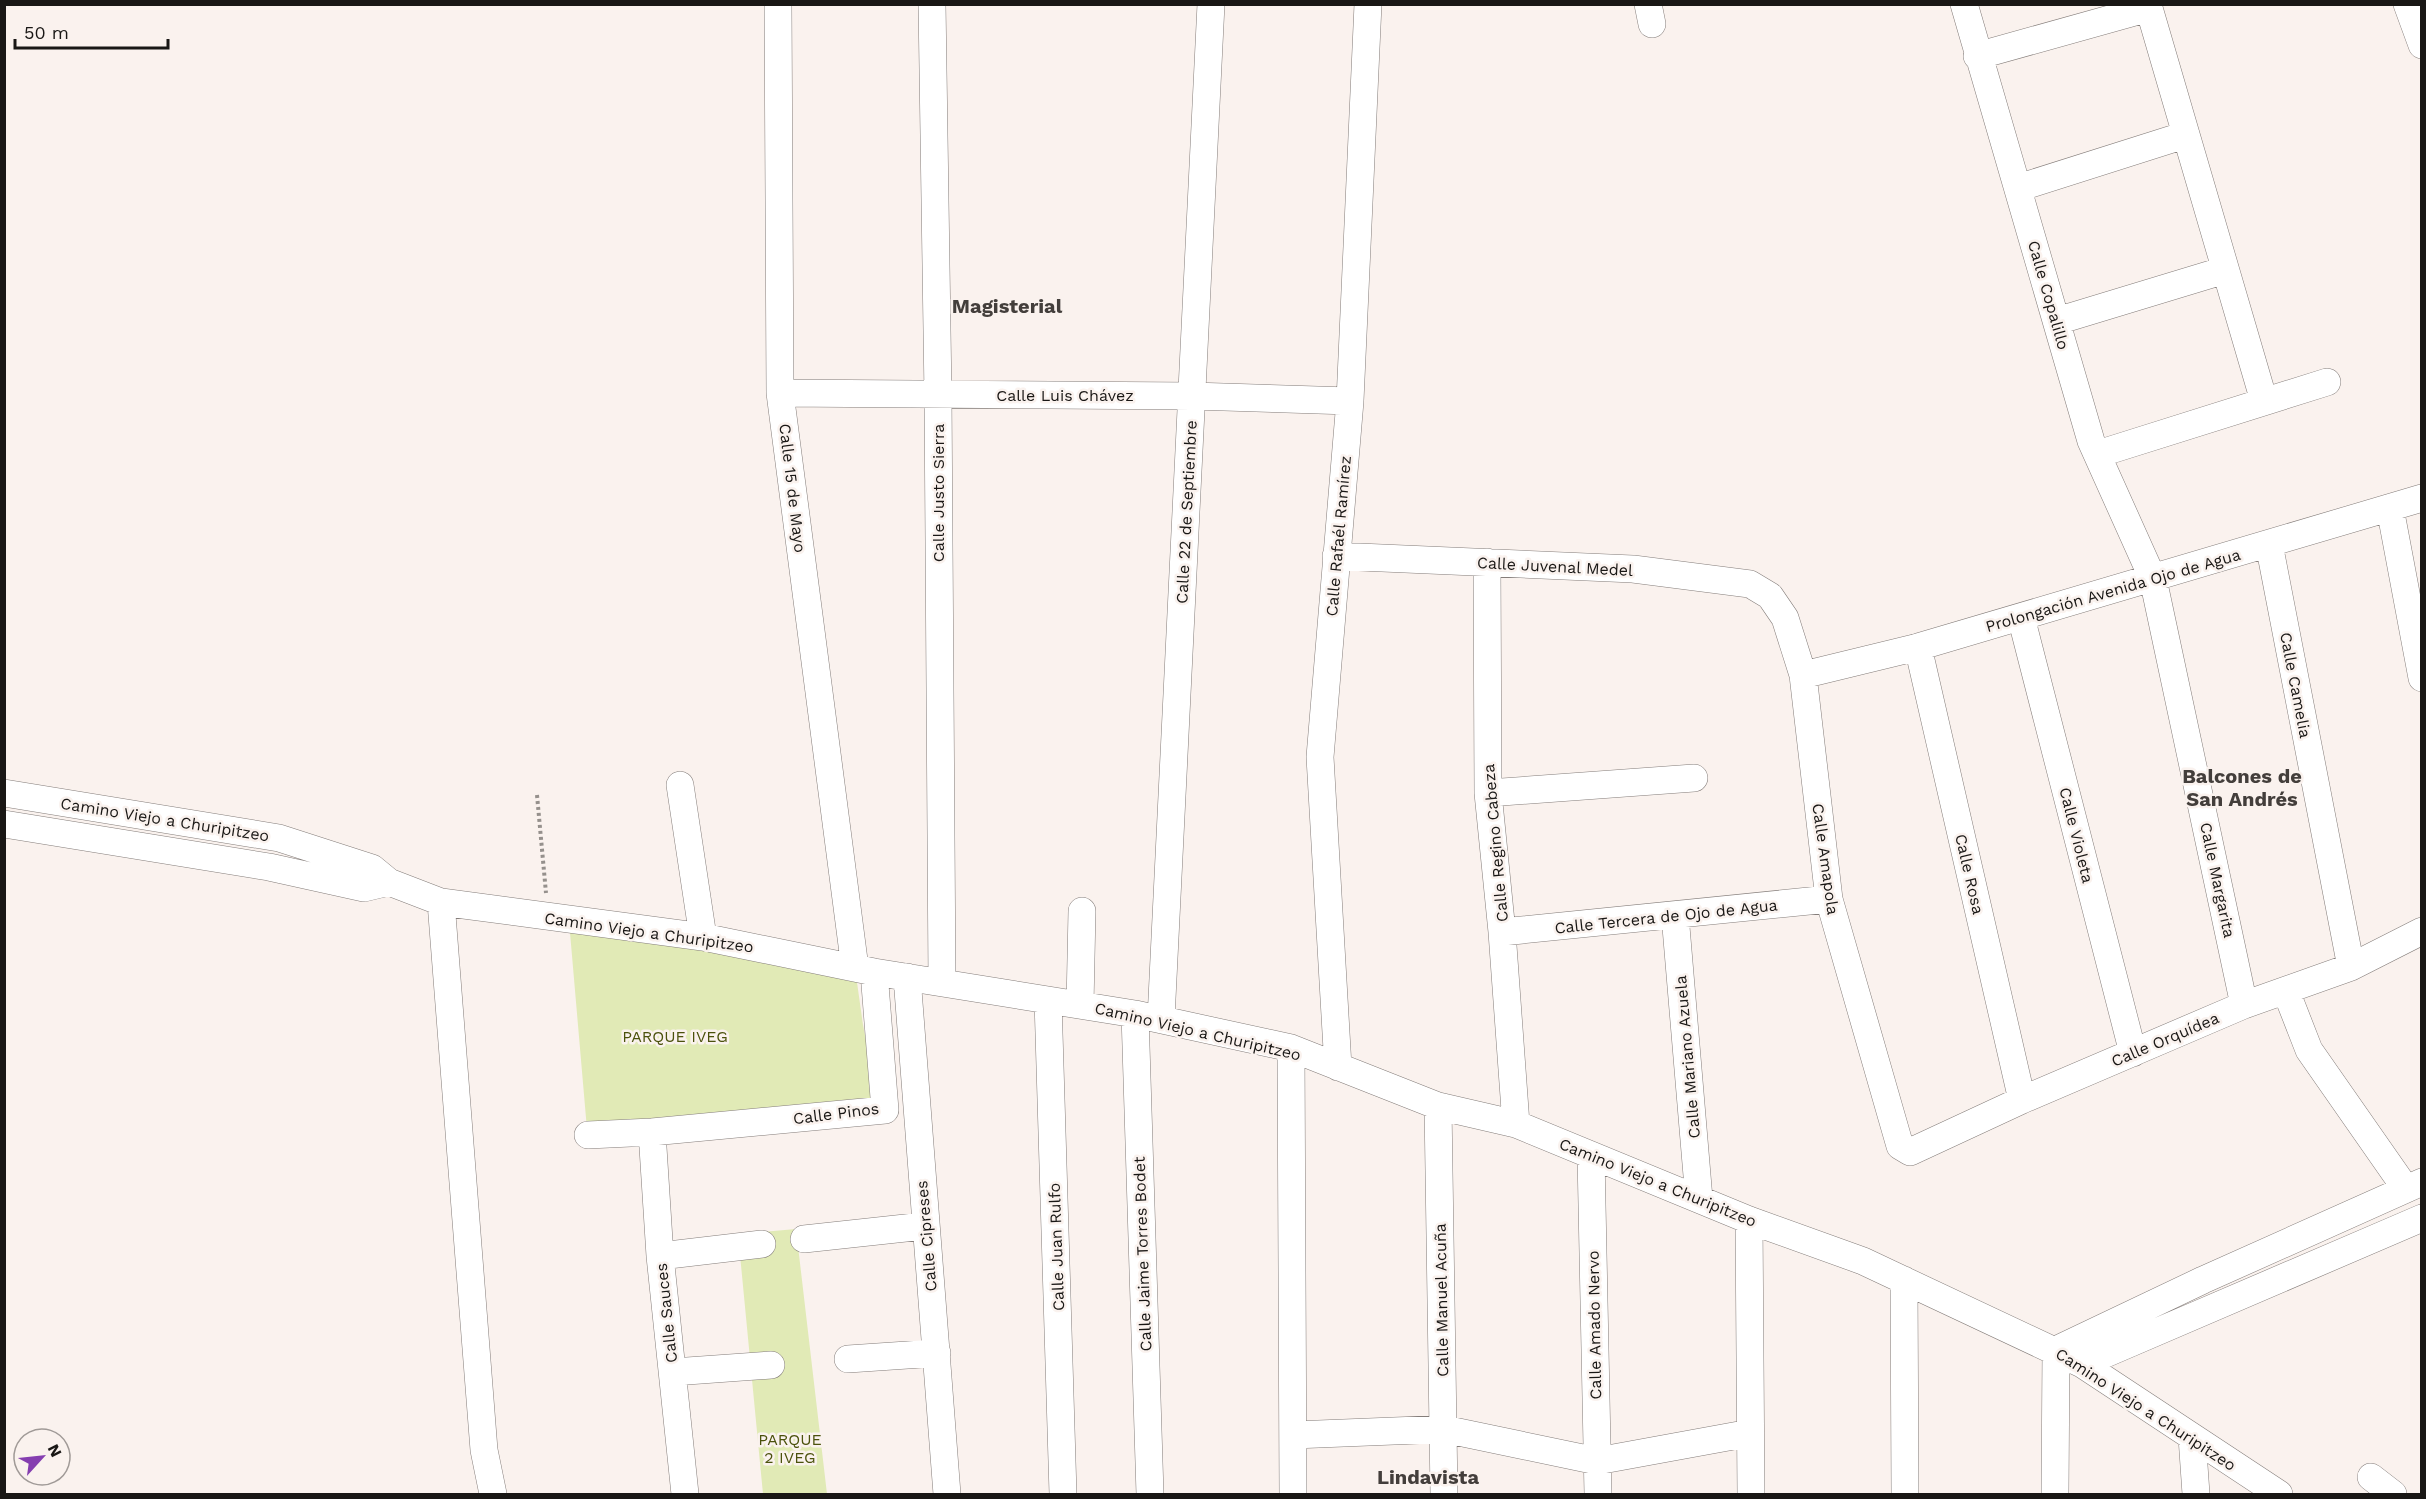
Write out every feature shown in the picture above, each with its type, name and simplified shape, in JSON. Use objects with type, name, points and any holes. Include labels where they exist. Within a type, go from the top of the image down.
[{"type":"street","name":"Calle 15 de Mayo","points":[[778,4],[780,393],[865,970]]},
{"type":"street","name":"Calle Justo Sierra","points":[[932,4],[938,395],[942,982]]},
{"type":"street","name":"Calle 22 de Septiembre","points":[[1148,1016],[1192,396],[1211,4]]},
{"type":"street","name":"Calle Rafaél Ramírez","points":[[1338,1067],[1320,757],[1350,401],[1368,4]]},
{"type":"street","name":"Calle Copalillo","points":[[1964,4],[1977,56],[2018,188],[2091,441],[2153,579]]},
{"type":"street","points":[[2407,4],[2421,45]]},
{"type":"street","points":[[1977,56],[2111,11],[2150,8],[2264,401]]},
{"type":"street","points":[[2018,188],[2185,135]]},
{"type":"street","points":[[2057,321],[2225,270]]},
{"type":"street","points":[[2098,454],[2327,382]]},
{"type":"street","name":"Calle Luis Chávez","points":[[780,393],[1192,396],[1350,401]]},
{"type":"street","name":"Prolongación Avenida Ojo de Agua","points":[[1803,675],[1918,647],[2421,498]]},
{"type":"street","points":[[2390,508],[2421,678]]},
{"type":"street","name":"Calle Camelia","points":[[2269,544],[2351,967]]},
{"type":"street","name":"Calle Juvenal Medel","points":[[1336,556],[1634,569],[1750,584],[1770,596]]},
{"type":"street","name":"Calle Regino Cabeza","points":[[1487,562],[1488,793],[1502,932],[1516,1124]]},
{"type":"street","name":"Calle Margarita","points":[[2153,579],[2244,1005]]},
{"type":"street","name":"Calle Amapola","points":[[1770,596],[1785,618],[1803,675],[1829,899],[1900,1146],[1910,1152]]},
{"type":"street","name":"Calle Violeta","points":[[2021,617],[2133,1053]]},
{"type":"street","name":"Calle Rosa","points":[[1918,647],[2022,1100]]},
{"type":"street","points":[[1488,793],[1694,778]]},
{"type":"street","points":[[680,785],[703,937]]},
{"type":"street","name":"Camino Viejo a Churipitzeo","points":[[4,793],[279,838],[372,868],[389,882],[441,902],[703,937],[865,970],[1148,1016],[1291,1048],[1438,1106],[1516,1124],[1749,1220],[1863,1261],[2082,1364],[2279,1494]]},
{"type":"street","name":"Camino Viejo a Churipitzeo","points":[[4,824],[269,867],[364,888],[389,882]]},
{"type":"street","name":"Calle Tercera de Ojo de Agua","points":[[1502,932],[1829,899]]},
{"type":"street","points":[[441,902],[484,1450],[493,1494]]},
{"type":"street","points":[[1080,1005],[1082,911]]},
{"type":"street","name":"Calle Mariano Azuela","points":[[1676,915],[1699,1199]]},
{"type":"street","name":"Calle Orquídea","points":[[1910,1152],[2022,1100],[2244,1005],[2351,967],[2421,931]]},
{"type":"street","name":"Calle Pinos","points":[[652,1132],[885,1110],[865,970]]},
{"type":"street","name":"Calle Cipreses","points":[[907,977],[924,1226],[937,1353],[947,1494]]},
{"type":"street","points":[[2082,1364],[2417,1222],[2406,1189],[2309,1050],[2286,991]]},
{"type":"street","name":"Calle Juan Rulfo","points":[[1048,1000],[1063,1494]]},
{"type":"street","name":"Calle Jaime Torres Bodet","points":[[1148,1016],[1150,1494]]},
{"type":"street","points":[[1291,1048],[1293,1494]]},
{"type":"street","name":"Calle Manuel Acuña","points":[[1438,1106],[1444,1494]]},
{"type":"street","points":[[588,1135],[652,1132]]},
{"type":"street","name":"Calle Sauces","points":[[652,1132],[660,1256],[685,1494]]},
{"type":"street","name":"Calle Amado Nervo","points":[[1591,1156],[1598,1494]]},
{"type":"street","points":[[2055,1494],[2056,1350],[2203,1280],[2406,1189]]},
{"type":"street","points":[[1749,1220],[1751,1494]]},
{"type":"street","points":[[804,1239],[924,1226]]},
{"type":"street","points":[[660,1256],[762,1244]]},
{"type":"street","points":[[1904,1280],[1905,1494]]},
{"type":"street","points":[[2203,1280],[2216,1307]]},
{"type":"street","points":[[848,1359],[937,1353]]},
{"type":"street","points":[[673,1372],[771,1365]]},
{"type":"street","points":[[1293,1435],[1444,1429],[1597,1461],[1750,1433]]},
{"type":"street","points":[[2192,1437],[2196,1494]]},
{"type":"street","points":[[2371,1477],[2393,1494]]},
{"type":"path","points":[[537,795],[549,918]]},
{"type":"green space","name":"PARQUE IVEG","points":[[569,921],[855,968],[863,1025],[881,1115],[588,1141]]},
{"type":"green space","name":"PARQUE 2 IVEG","points":[[796,1229],[827,1494],[763,1494],[738,1234]]},
{"type":"district","name":"Magisterial","points":[[1007,306]]},
{"type":"district","name":"Balcones de San Andrés","points":[[2242,788]]},
{"type":"district","name":"Lindavista","points":[[1428,1477]]}]
